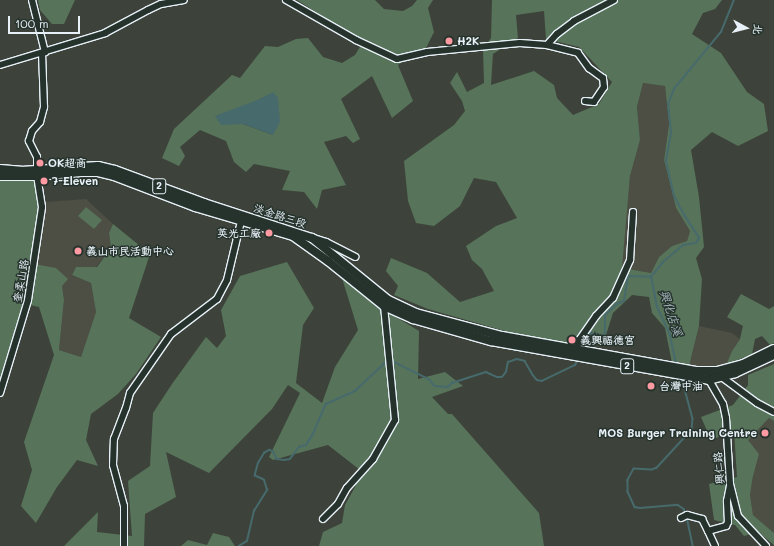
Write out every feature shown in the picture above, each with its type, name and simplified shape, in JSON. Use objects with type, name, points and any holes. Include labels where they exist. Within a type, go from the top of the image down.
[{"type":"main road","name":"淡金路三段","points":[[0,176],[98,166],[115,170],[292,236],[328,261],[370,296],[386,303],[413,319],[465,334],[685,373],[714,375]]},
{"type":"main road","name":"淡金路三段","points":[[0,169],[36,173]]},
{"type":"main road","name":"淡金路三段","points":[[242,218],[312,238],[386,303]]},
{"type":"main road","name":"2","points":[[714,375],[743,364],[774,349]]},
{"type":"main road","name":"2","points":[[714,375],[735,373],[774,355]]},
{"type":"street","points":[[32,0],[44,52]]},
{"type":"street","points":[[0,65],[105,34],[161,4],[184,0]]},
{"type":"street","points":[[286,0],[356,40],[397,59],[427,52],[520,43],[547,46],[578,53],[589,68],[603,78],[604,87],[594,102],[585,101]]},
{"type":"street","points":[[547,46],[557,34],[574,22],[614,0]]},
{"type":"street","name":"奎柔山路","points":[[0,393],[24,320],[35,264],[42,207],[36,173],[37,157],[29,141],[32,131],[40,122],[44,107],[44,52]]},
{"type":"street","points":[[580,354],[580,339],[596,316],[613,298],[630,260],[633,212]]},
{"type":"street","points":[[124,546],[124,506],[113,466],[114,439],[130,393],[171,334],[217,299],[227,280],[242,218]]},
{"type":"street","points":[[292,236],[312,238],[326,242],[355,257]]},
{"type":"street","points":[[323,519],[338,504],[347,488],[373,459],[395,420],[386,303]]},
{"type":"street","points":[[714,375],[757,403],[774,412]]},
{"type":"street","name":"興仁路","points":[[714,375],[726,418],[730,484],[738,516],[766,546]]},
{"type":"street","points":[[708,531],[726,526],[728,522],[727,500],[730,484]]},
{"type":"street","points":[[681,518],[687,515],[702,519],[715,546]]},
{"type":"shaded area","points":[[643,83],[665,86],[669,124],[664,160],[676,208],[690,231],[687,241],[672,246],[659,257],[651,273],[621,269],[630,176],[640,140],[637,107]]},
{"type":"shaded area","points":[[86,199],[113,224],[109,233],[111,248],[96,267],[76,267],[72,275],[91,283],[96,312],[81,357],[59,350],[64,300],[62,286],[34,265],[41,205],[45,202]]},
{"type":"shaded area","points":[[699,326],[732,333],[740,339],[732,351],[726,365],[717,368],[705,369],[689,366]]},
{"type":"shaded area","points":[[769,418],[774,421],[774,533],[753,515],[750,495],[753,476],[747,440]]},
{"type":"green space","points":[[38,0],[75,0],[64,24],[52,24],[40,10]]},
{"type":"green space","points":[[297,0],[375,0],[384,9],[403,11],[412,6],[417,0],[433,0],[428,8],[434,32],[426,48],[413,53],[398,65],[413,101],[392,118],[372,76],[341,99],[360,139],[353,143],[346,136],[324,142],[346,185],[322,190],[317,209],[304,192],[282,190],[290,171],[254,164],[246,172],[234,162],[226,141],[200,130],[180,147],[185,156],[179,166],[162,158],[174,129],[232,75],[240,78],[265,46],[278,47],[296,39],[308,38],[323,57],[342,63],[355,55],[363,42]],"holes":[[[273,93],[273,135],[243,124],[260,99]]]},
{"type":"green space","points":[[492,0],[722,0],[715,9],[703,13],[692,34],[721,53],[747,92],[764,104],[768,131],[738,146],[712,132],[691,150],[699,197],[704,247],[696,258],[702,279],[699,326],[689,366],[672,363],[665,328],[652,313],[649,297],[632,295],[613,313],[606,335],[588,332],[585,348],[508,332],[428,309],[394,295],[398,286],[386,271],[391,258],[427,273],[460,302],[494,291],[482,269],[472,260],[466,246],[496,226],[517,218],[496,182],[474,178],[460,206],[434,226],[416,223],[408,201],[404,161],[454,125],[465,111],[462,101],[450,83],[457,72],[467,92],[484,83],[483,50],[491,38]],"holes":[[[544,11],[546,39],[579,47],[612,82],[599,104],[573,115],[557,98],[554,85],[534,71],[491,85],[493,54],[518,38],[516,15]],[[643,83],[665,86],[669,124],[664,160],[676,208],[690,231],[687,241],[672,246],[659,257],[651,273],[622,268],[630,176],[640,140],[637,107]]]},
{"type":"green space","points":[[0,178],[34,179],[41,205],[34,264],[56,268],[68,279],[62,286],[64,300],[59,350],[81,357],[96,312],[91,283],[72,275],[76,267],[97,267],[111,248],[109,233],[113,224],[150,254],[129,318],[161,337],[136,374],[118,394],[91,414],[86,440],[98,466],[77,460],[57,487],[36,523],[21,506],[32,470],[24,442],[54,355],[39,307],[26,304],[0,385]]},
{"type":"green space","points":[[86,207],[102,220],[94,229],[78,216]]},
{"type":"green space","points":[[287,262],[314,308],[303,325],[296,383],[322,403],[335,367],[358,330],[342,278],[381,308],[419,331],[418,379],[445,372],[463,386],[432,397],[448,414],[452,414],[539,513],[544,546],[319,546],[323,532],[342,523],[345,505],[355,487],[360,470],[328,445],[273,460],[269,457],[300,393],[288,385],[272,409],[209,473],[166,452],[176,497],[145,514],[144,546],[64,546],[98,512],[97,532],[132,536],[128,481],[150,466],[153,413],[206,337],[217,348],[226,336],[221,310],[240,276]]},
{"type":"green space","points":[[741,294],[769,309],[774,306],[774,343],[770,345],[762,336],[755,339],[752,354],[726,365],[732,351],[740,339],[743,326],[727,317]]},
{"type":"green space","points":[[774,364],[774,421],[769,418],[748,440],[759,454],[750,495],[753,515],[774,533],[774,545],[758,532],[744,536],[735,525],[714,520],[709,484],[737,477],[734,431],[711,440],[701,417],[733,405],[748,385],[748,375]]},
{"type":"green space","points":[[213,533],[229,537],[235,546],[181,546],[188,540],[207,545]]},
{"type":"water","points":[[273,92],[278,98],[280,122],[273,135],[243,124],[221,125],[215,116],[260,99]]},
{"type":"waterway","name":"興化店溪","points":[[676,364],[670,335],[657,307],[651,277],[663,262],[683,245],[696,243],[699,238],[674,196],[666,161],[671,132],[668,104],[674,89],[721,32],[734,0]]},
{"type":"waterway","points":[[585,349],[590,333],[603,336],[605,333],[605,315],[617,304],[624,301],[628,276],[651,277]]},
{"type":"waterway","points":[[391,363],[394,362],[429,379],[435,386],[448,387],[452,383],[486,372],[497,377],[502,377],[506,372],[508,362],[517,359],[525,361],[537,380],[542,381],[575,365],[578,360]]},
{"type":"waterway","points":[[239,546],[247,541],[254,511],[267,490],[264,480],[255,476],[258,463],[264,453],[269,450],[273,451],[277,459],[290,459],[299,447],[306,445],[313,434],[326,404],[355,391],[384,364],[387,363]]},
{"type":"waterway","name":"興化店溪","points":[[682,378],[693,419],[692,430],[657,468],[652,470],[634,469],[628,480],[628,492],[635,507],[640,508],[678,505],[684,509],[685,513]]},
{"type":"waterway","name":"興化店溪","points":[[687,517],[693,546]]},
{"type":"place","name":"H2K","points":[[449,41]]},
{"type":"place","name":"OK超商","points":[[40,163]]},
{"type":"place","name":"7-Eleven","points":[[44,181]]},
{"type":"place","name":"英光工廠","points":[[269,233]]},
{"type":"place","name":"義山市民活動中心","points":[[78,251]]},
{"type":"place","name":"義興福德宮","points":[[572,340]]},
{"type":"place","name":"台灣中油","points":[[651,386]]},
{"type":"place","name":"MOS Burger Training Centre","points":[[765,433]]}]
